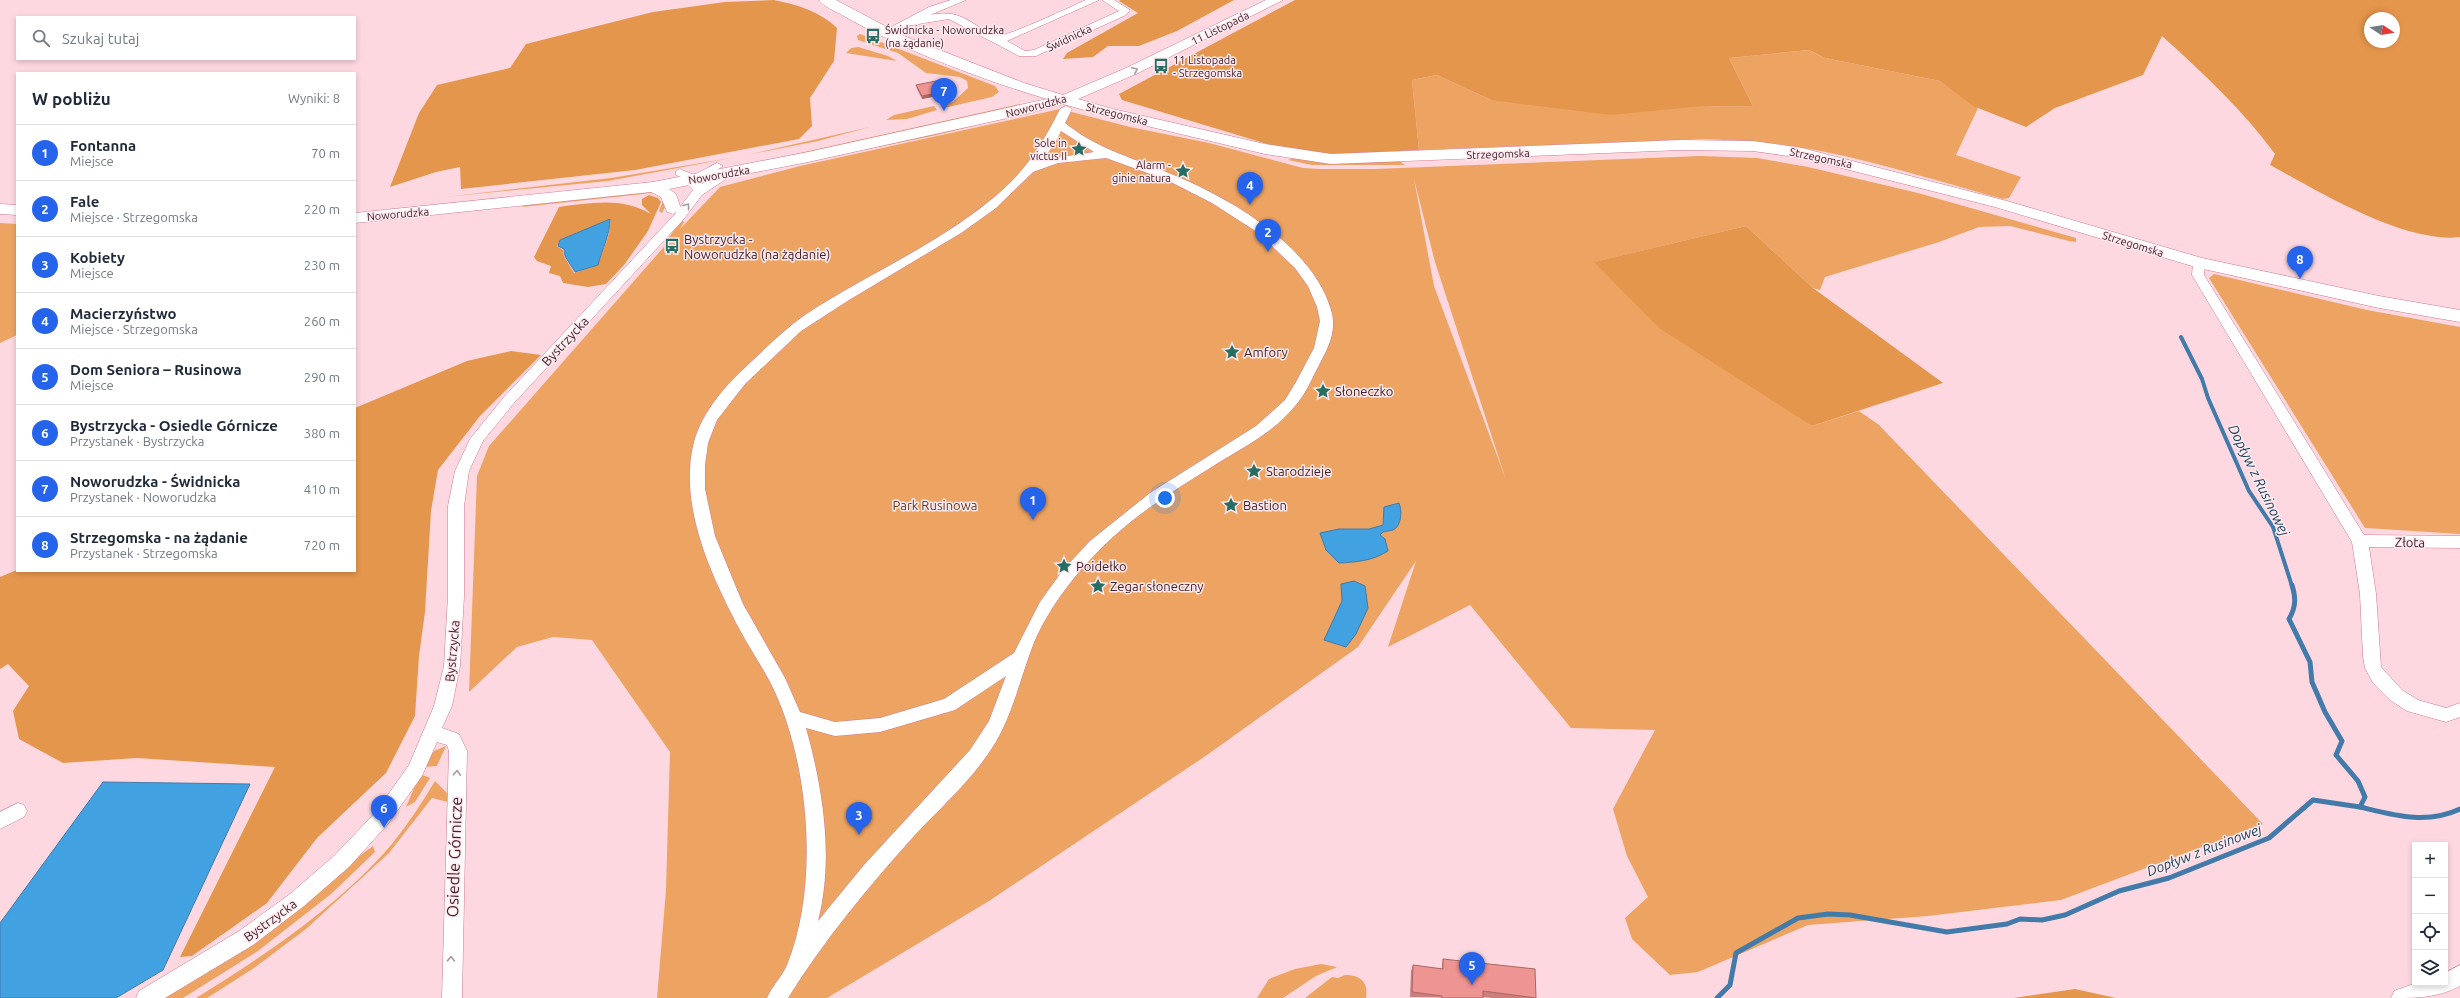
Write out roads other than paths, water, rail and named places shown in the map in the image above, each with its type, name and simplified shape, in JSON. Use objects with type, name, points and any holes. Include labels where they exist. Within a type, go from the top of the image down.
[{"type":"main road","points":[[826,0],[885,32],[933,53],[1013,84],[1062,97]]},
{"type":"main road","name":"11 Listopada","points":[[1062,97],[1153,49],[1258,0]]},
{"type":"main road","name":"11 Listopada","points":[[1062,97],[1099,85],[1276,0]]},
{"type":"main road","points":[[933,53],[1062,97]]},
{"type":"main road","points":[[1007,104],[1012,94],[1013,84]]},
{"type":"main road","points":[[1099,85],[1099,102]]},
{"type":"main road","name":"Strzegomska","points":[[1062,97],[1099,102],[1167,125]]},
{"type":"main road","name":"Strzegomska","points":[[1062,97],[1130,119],[1167,125],[1266,149],[1331,159],[1681,145],[1753,146],[1802,153],[1894,175],[2001,204],[2199,263],[2379,302],[2460,316]]},
{"type":"main road","name":"Noworudzka","points":[[356,218],[653,187],[697,185],[723,170],[1007,104],[1062,97]]},
{"type":"main road","name":"Noworudzka","points":[[356,209],[601,186],[680,173],[723,170],[957,126],[1062,97]]},
{"type":"main road","points":[[653,187],[668,194],[673,209]]},
{"type":"main road","points":[[0,199],[16,200]]},
{"type":"main road","points":[[0,209],[16,210]]},
{"type":"street","name":"Świdnicka","points":[[885,32],[933,9],[961,0]]},
{"type":"street","name":"Świdnicka","points":[[993,37],[1014,36],[1094,0]]},
{"type":"street","name":"Świdnicka","points":[[902,24],[932,18],[954,17],[1023,54],[1036,53],[1122,13],[1125,10],[1106,0]]},
{"type":"street","points":[[794,969],[811,915],[816,865],[813,818],[804,747],[794,718],[768,662],[745,623],[705,533],[698,496],[698,459],[708,424],[717,407],[734,387],[787,336],[830,306],[975,217],[1004,196],[1031,169],[1061,125],[1062,97]]},
{"type":"street","points":[[777,998],[794,969],[882,858],[978,752],[997,721],[1034,626],[1062,584],[1097,544],[1110,532],[1169,487],[1271,422],[1292,401],[1321,349],[1327,329],[1326,313],[1317,289],[1296,262],[1276,242],[1217,201],[1175,180],[1083,142],[1061,125]]},
{"type":"street","points":[[1031,169],[1042,164],[1061,159],[1110,154]]},
{"type":"street","points":[[680,173],[697,185]]},
{"type":"street","name":"Bystrzycka","points":[[656,241],[657,233],[673,209],[697,185]]},
{"type":"street","name":"Bystrzycka","points":[[146,998],[246,938],[297,900],[342,861],[381,819],[416,770],[443,706],[452,666],[456,596],[456,506],[462,472],[478,439],[509,400],[619,284],[679,217],[697,185]]},
{"type":"street","points":[[2199,263],[2198,276],[2360,541],[2368,594],[2371,657],[2373,668],[2379,678],[2396,695],[2413,706],[2446,715],[2460,710]]},
{"type":"street","name":"Złota","points":[[2360,541],[2460,542]]},
{"type":"street","points":[[794,718],[835,729],[880,725],[949,705],[1021,657]]},
{"type":"street","name":"Osiedle Górnicze","points":[[432,733],[453,739],[458,751],[450,972],[452,998]]},
{"type":"street","points":[[0,821],[18,811]]},
{"type":"street","points":[[2401,998],[2448,982],[2460,975]]},
{"type":"water","points":[[610,219],[610,225],[598,265],[575,272],[565,256],[564,249],[558,246],[560,240]]},
{"type":"water","points":[[1399,503],[1401,510],[1400,522],[1393,530],[1383,532],[1380,535],[1385,539],[1388,551],[1370,559],[1339,563],[1326,550],[1320,533],[1339,529],[1369,529],[1383,525],[1384,507]]},
{"type":"water","points":[[1354,581],[1365,586],[1368,608],[1356,634],[1346,647],[1324,640],[1342,601],[1341,584]]},
{"type":"water","points":[[103,782],[250,784],[163,970],[116,998],[0,998],[0,923]]},
{"type":"waterway","name":"Dopływ z Rusinowej","points":[[2181,337],[2202,379],[2208,398],[2249,491],[2273,527],[2292,586]]},
{"type":"waterway","name":"Dopływ z Rusinowej","points":[[2292,585],[2295,602],[2289,619],[2310,662],[2312,682],[2325,712],[2342,741],[2336,755],[2358,781],[2365,797],[2360,807]]},
{"type":"waterway","name":"Dopływ z Rusinowej","points":[[1717,998],[1730,985],[1736,953],[1798,918],[1828,914],[1850,915],[1947,932],[2007,924],[2020,919],[2042,920],[2065,915],[2119,891],[2169,878],[2269,838],[2313,800],[2360,807]]},
{"type":"waterway","points":[[2360,807],[2385,813],[2422,818],[2435,817],[2460,809]]},
{"type":"place","name":"Świdnicka - Noworudzka (na żądanie)","points":[[873,36]]},
{"type":"place","name":"11 Listopada - Strzegomska","points":[[1161,66]]},
{"type":"place","name":"Noworudzka - Świdnicka","points":[[944,111]]},
{"type":"place","name":"Sole in victus II","points":[[1079,149]]},
{"type":"place","name":"Alarm - ginie natura","points":[[1183,171]]},
{"type":"place","name":"Macierzyństwo","points":[[1250,205]]},
{"type":"place","name":"Bystrzycka - Noworudzka (na żądanie)","points":[[672,246]]},
{"type":"place","name":"Fale","points":[[1268,252]]},
{"type":"place","name":"Strzegomska - na żądanie","points":[[2300,279]]},
{"type":"place","name":"Amfory","points":[[1232,352]]},
{"type":"place","name":"Słoneczko","points":[[1323,391]]},
{"type":"place","name":"Starodzieje","points":[[1254,471]]},
{"type":"place","name":"Bastion","points":[[1231,505]]},
{"type":"place","name":"Fontanna","points":[[1033,520]]},
{"type":"place","name":"Poidełko","points":[[1064,566]]},
{"type":"place","name":"Zegar słoneczny","points":[[1098,586]]},
{"type":"place","name":"Bystrzycka - Osiedle Górnicze","points":[[384,828]]},
{"type":"place","name":"Kobiety","points":[[859,835]]},
{"type":"place","name":"Dom Seniora – Rusinowa","points":[[1472,985]]},
{"type":"park label","name":"Park Rusinowa","points":[[935,505]]}]
